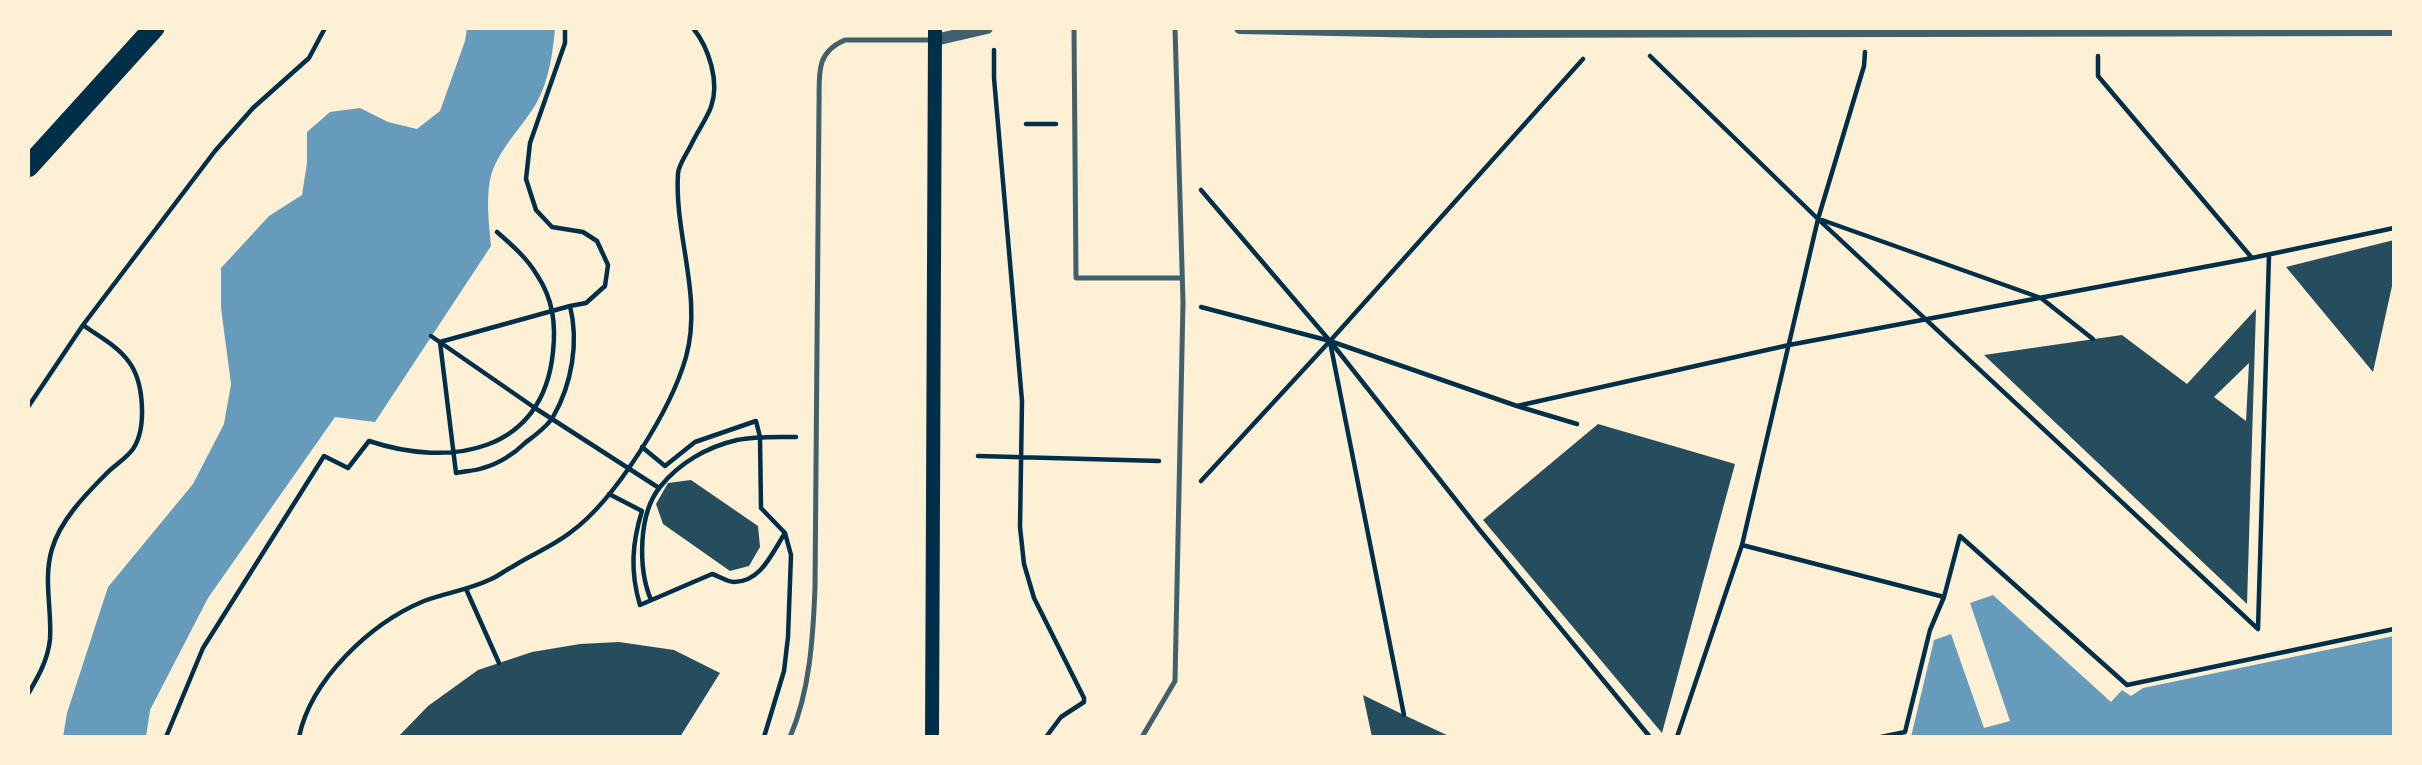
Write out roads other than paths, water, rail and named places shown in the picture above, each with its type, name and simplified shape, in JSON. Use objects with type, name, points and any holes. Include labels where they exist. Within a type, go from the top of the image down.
[{"type":"highway","points":[[28,167],[153,28]]},
{"type":"main road","points":[[932,734],[935,34]]},
{"type":"street","points":[[935,34],[988,28]]},
{"type":"street","points":[[1240,28],[1429,32],[2394,30]]},
{"type":"lane","points":[[1074,28],[1076,278],[1182,278]]},
{"type":"lane","points":[[1142,737],[1175,681],[1183,302],[1175,28]]},
{"type":"lane","points":[[790,737],[801,701],[813,641],[819,105],[822,60],[835,44],[845,40],[935,34]]},
{"type":"water","points":[[467,28],[555,28],[545,85],[493,169],[488,205],[491,246],[375,422],[335,417],[208,598],[150,710],[146,737],[63,737],[67,713],[108,587],[193,484],[224,424],[231,384],[221,308],[221,268],[269,216],[302,195],[307,163],[307,132],[330,112],[360,108],[388,122],[417,129],[440,111],[465,41]]},
{"type":"water","points":[[1993,595],[2111,702],[2122,690],[2131,696],[2143,688],[2394,636],[2394,737],[1911,737],[1934,640],[1951,634],[1984,728],[2010,721],[1970,603]]}]
